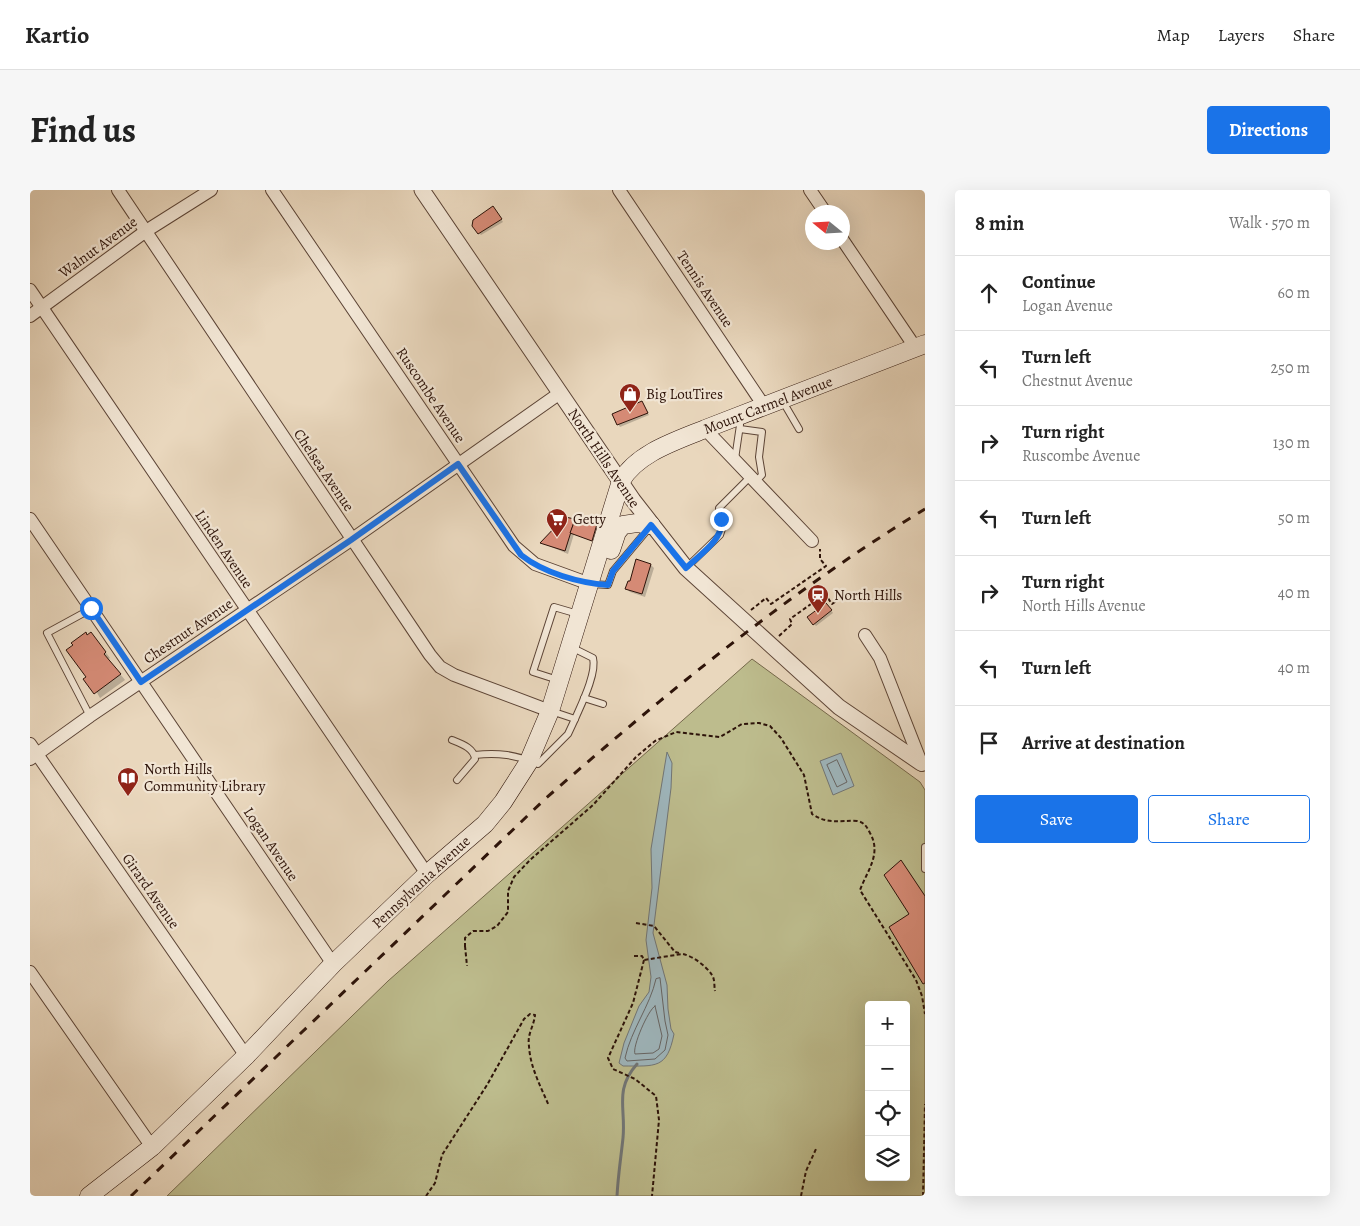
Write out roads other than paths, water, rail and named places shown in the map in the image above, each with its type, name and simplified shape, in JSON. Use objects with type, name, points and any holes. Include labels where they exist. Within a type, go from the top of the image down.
[{"type":"main road","name":"Mount Carmel Avenue","points":[[621,481],[630,467],[639,461],[705,429],[741,421],[764,406],[920,346]]},
{"type":"main road","name":"Pennsylvania Avenue","points":[[89,1196],[152,1147],[246,1056],[333,964],[427,874],[485,824],[503,802],[529,761],[550,711],[621,481]]},
{"type":"main road","points":[[590,584],[620,550],[617,532],[622,525],[637,522],[651,525]]},
{"type":"street","name":"Chelsea Avenue","points":[[118,190],[351,540],[440,667],[454,675],[550,711]]},
{"type":"street","name":"Walnut Avenue","points":[[30,316],[146,231],[211,190]]},
{"type":"street","name":"Ruscombe Avenue","points":[[272,190],[521,555],[535,564],[590,584]]},
{"type":"street","name":"North Hills Avenue","points":[[422,190],[651,525],[686,568],[839,706],[924,765]]},
{"type":"street","name":"Tennis Avenue","points":[[619,190],[764,406]]},
{"type":"street","points":[[810,190],[820,205]]},
{"type":"street","points":[[850,250],[920,346]]},
{"type":"street","name":"Linden Avenue","points":[[30,290],[247,612],[427,874]]},
{"type":"street","name":"Chestnut Avenue","points":[[32,752],[247,612],[560,393]]},
{"type":"street","points":[[705,429],[816,545]]},
{"type":"street","name":"Logan Avenue","points":[[30,519],[333,964]]},
{"type":"street","points":[[865,635],[880,658],[924,765]]},
{"type":"street","name":"Girard Avenue","points":[[32,752],[246,1056]]},
{"type":"street","points":[[30,972],[152,1147]]},
{"type":"lane","points":[[782,399],[799,428]]},
{"type":"lane","points":[[686,568],[720,535],[723,526],[718,508],[762,475],[759,457],[762,432],[741,421],[735,461]]},
{"type":"lane","points":[[560,681],[533,672],[554,607],[580,615]]},
{"type":"lane","points":[[90,716],[47,633],[91,608]]},
{"type":"lane","points":[[475,755],[490,753],[514,755],[538,764],[568,734],[584,698],[595,664],[593,658],[570,647]]},
{"type":"lane","points":[[584,698],[603,704]]},
{"type":"lane","points":[[550,711],[575,719]]},
{"type":"lane","points":[[452,740],[467,747],[475,755]]},
{"type":"lane","points":[[457,780],[475,759],[475,755]]},
{"type":"lane","points":[[925,847],[925,869]]},
{"type":"water","points":[[667,752],[672,763],[671,788],[653,933],[667,985],[668,1009],[671,1029],[674,1034],[668,1054],[663,1060],[652,1065],[623,1066],[619,1063],[624,1043],[639,1006],[649,992],[651,977],[646,940],[652,888],[651,849]]},
{"type":"water","points":[[841,753],[854,786],[833,795],[820,761]]},
{"type":"waterway","points":[[617,1196],[624,1127],[623,1091],[630,1073],[637,1064]]},
{"type":"railway","points":[[131,1196],[545,799],[590,760],[682,683],[777,610],[825,575],[925,509]]},
{"type":"place","name":"Big LouTires","points":[[630,413]]},
{"type":"place","name":"Getty","points":[[557,538]]},
{"type":"place","name":"North Hills","points":[[818,614]]},
{"type":"place","name":"North Hills Community Library","points":[[128,797]]}]
